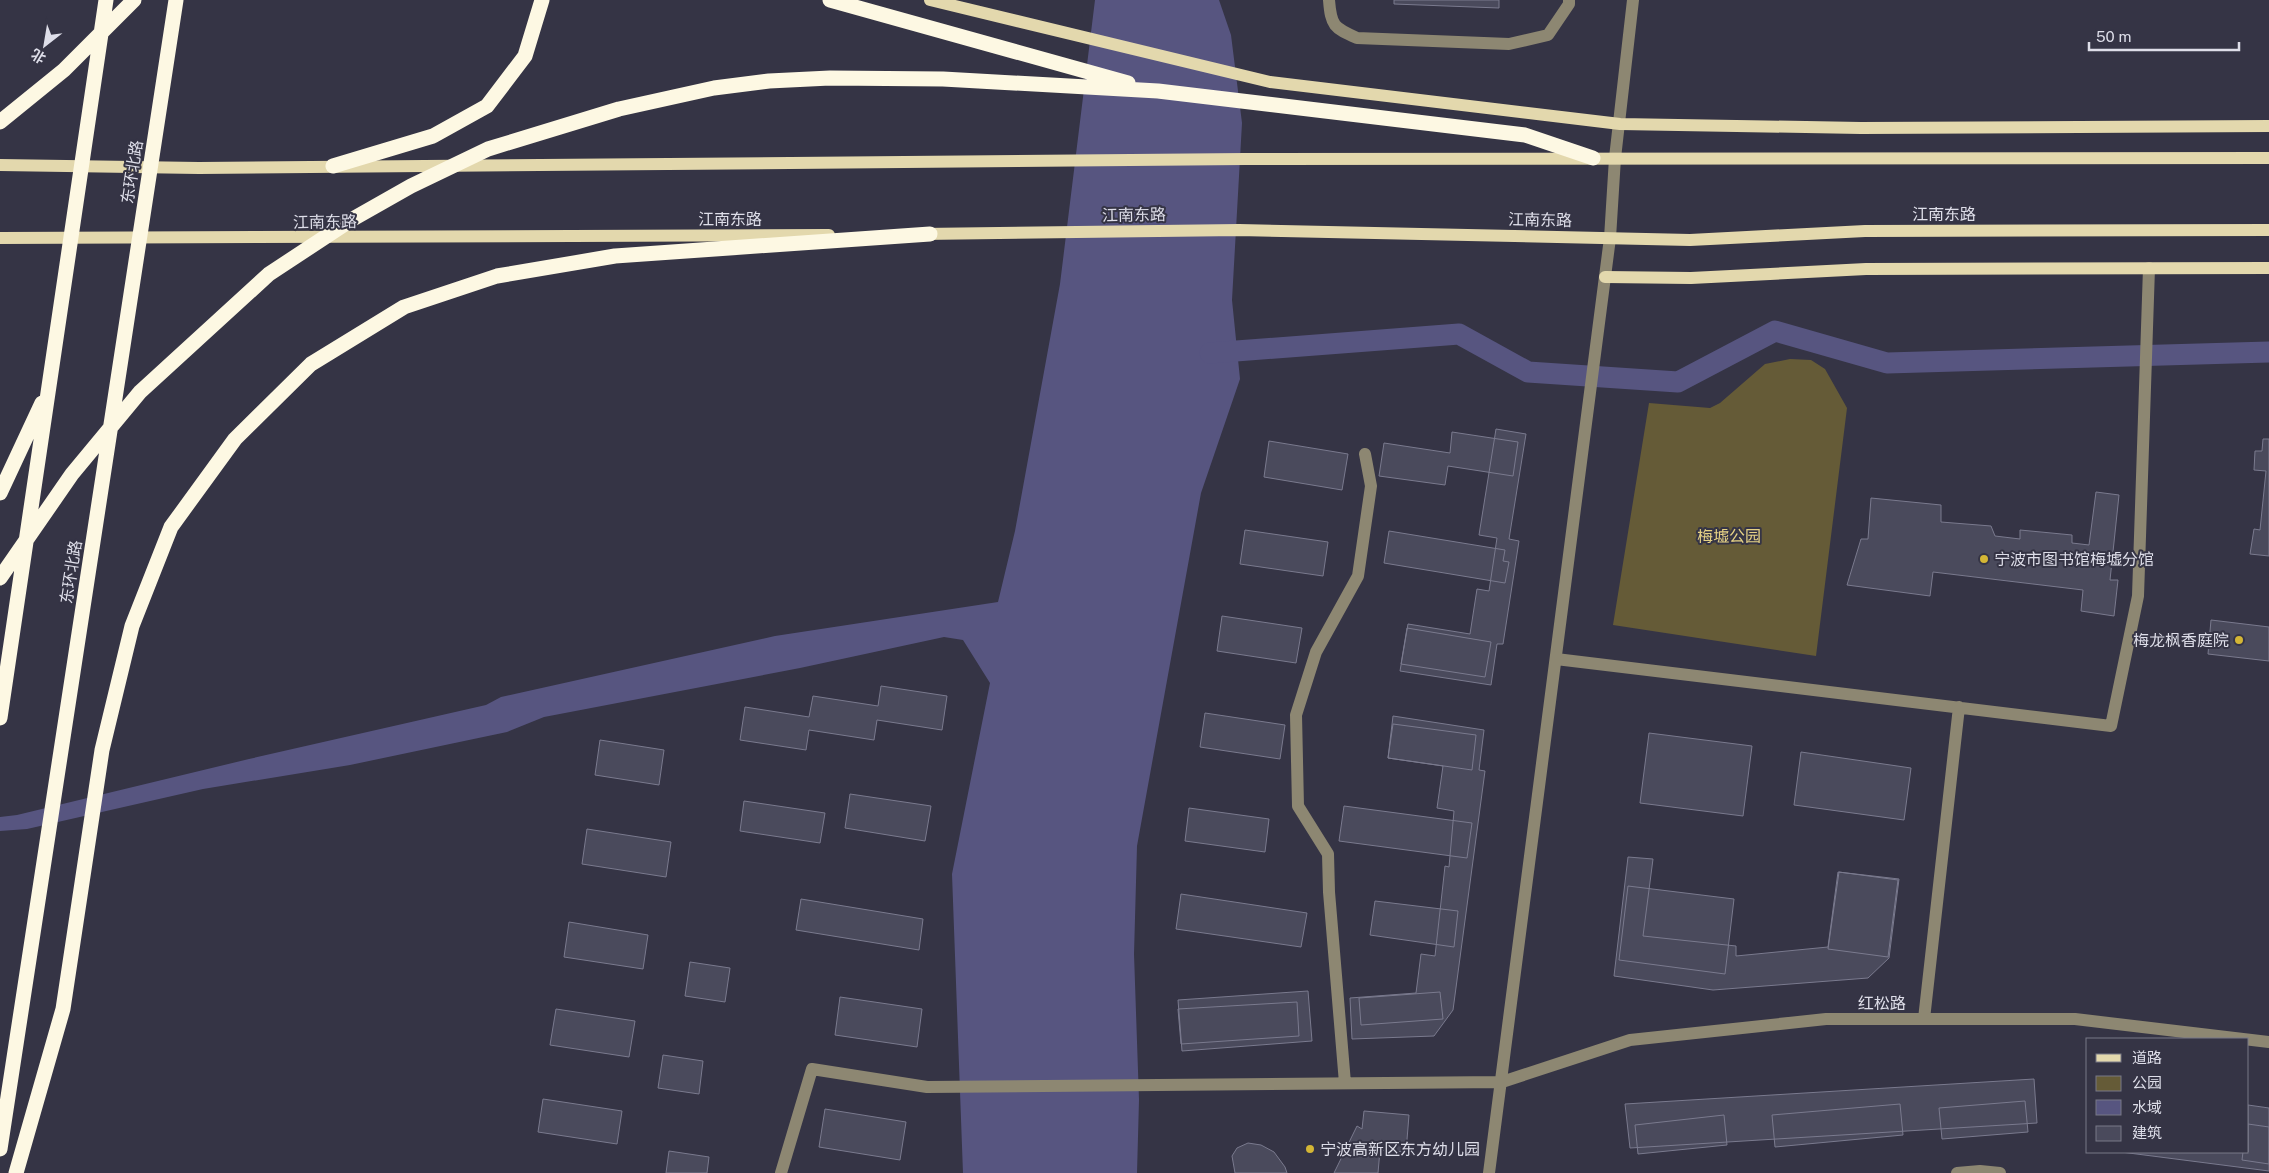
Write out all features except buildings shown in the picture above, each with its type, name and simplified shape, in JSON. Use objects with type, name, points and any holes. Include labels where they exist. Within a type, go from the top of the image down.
[{"type":"highway","points":[[0,718],[106,0]]},
{"type":"highway","points":[[0,122],[64,70],[134,0]]},
{"type":"highway","points":[[333,166],[433,136],[487,106],[525,56],[542,0]]},
{"type":"highway","points":[[830,0],[1158,91]]},
{"type":"highway","name":"东环北路","points":[[0,1149],[176,4]]},
{"type":"highway","points":[[0,578],[72,474],[140,392],[269,274],[351,220],[411,186],[497,146],[618,109],[714,88],[769,81],[830,78],[943,79],[1158,91],[1525,135],[1593,158]]},
{"type":"highway","points":[[16,1173],[63,1009],[102,750],[132,626],[171,527],[235,439],[311,364],[404,307],[497,276],[615,256],[930,234]]},
{"type":"highway","points":[[0,493],[49,388]]},
{"type":"main road","points":[[930,0],[1270,82],[1620,124],[1861,128],[2269,126]]},
{"type":"main road","points":[[0,165],[199,168],[1246,159],[2269,158]]},
{"type":"main road","name":"江南东路","points":[[0,238],[930,234],[1239,230],[1690,240],[1865,231],[2269,230]]},
{"type":"main road","points":[[1605,276],[1691,278],[1866,269],[2269,268]]},
{"type":"street","points":[[1329,0],[1330,20],[1338,30],[1357,38],[1509,44],[1548,35],[1569,0]]},
{"type":"street","points":[[1489,1173],[1610,238],[1615,158],[1633,0]]},
{"type":"street","points":[[1556,659],[2111,726],[2138,596],[2149,268]]},
{"type":"street","points":[[1345,1084],[1329,892],[1328,854],[1298,806],[1296,714],[1316,652],[1358,576],[1371,486],[1365,454]]},
{"type":"street","points":[[1924,1019],[1959,707]]},
{"type":"street","name":"红松路","points":[[781,1173],[812,1069],[927,1087],[1502,1082],[1630,1040],[1826,1019],[2075,1020],[2234,1038]]},
{"type":"street","name":"红松路","points":[[2249,1040],[2269,1042]]},
{"type":"street","points":[[1957,1173],[1980,1171],[2000,1173]]},
{"type":"green space","name":"梅墟公园","points":[[1790,359],[1811,360],[1825,369],[1847,408],[1816,656],[1613,625],[1649,403],[1710,408],[1720,403],[1765,364]]},
{"type":"water","points":[[1095,0],[1219,0],[1231,35],[1242,123],[1232,300],[1240,379],[1201,493],[1137,846],[1134,954],[1139,1100],[1137,1173],[963,1173],[952,874],[990,683],[963,640],[944,637],[800,668],[544,717],[507,732],[350,765],[203,789],[27,829],[0,831],[0,817],[17,815],[249,759],[486,705],[501,697],[775,636],[998,602],[1015,531],[1060,284]]},
{"type":"waterway","points":[[1210,353],[1459,334],[1528,372],[1678,382],[1775,331],[1887,363],[2269,352]]},
{"type":"place","name":"宁波市图书馆梅墟分馆","points":[[1984,559]]},
{"type":"place","name":"梅龙枫香庭院","points":[[2239,640]]},
{"type":"place","name":"宁波高新区东方幼儿园","points":[[1310,1149]]}]
